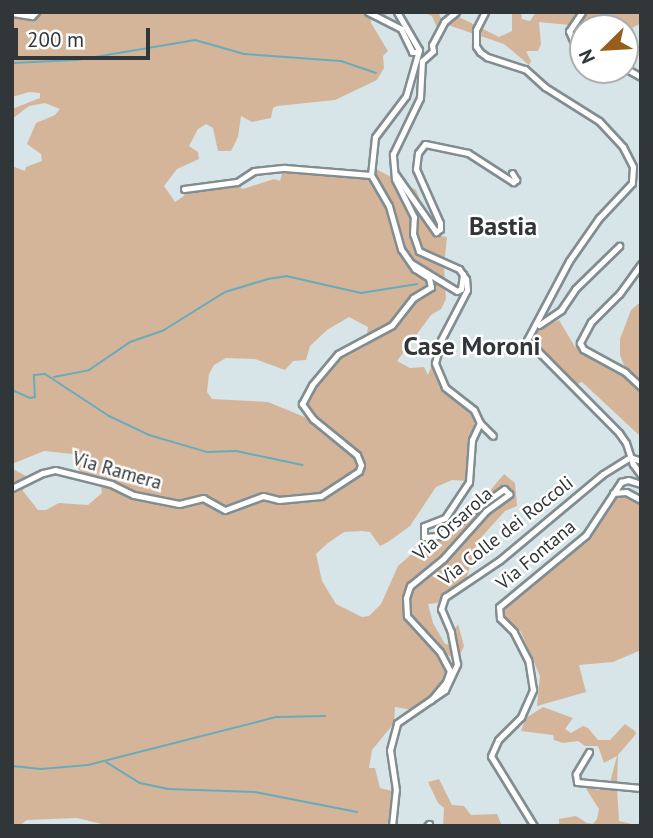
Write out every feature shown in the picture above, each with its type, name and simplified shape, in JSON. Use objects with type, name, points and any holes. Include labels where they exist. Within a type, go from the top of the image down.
[{"type":"street","points":[[12,13],[33,16],[36,12]]},
{"type":"street","points":[[368,12],[401,29],[412,52],[432,45]]},
{"type":"street","points":[[397,12],[418,51],[406,96],[375,137],[371,175],[389,206],[401,249],[411,262],[457,291],[461,289],[463,274]]},
{"type":"street","points":[[456,12],[444,22],[432,45],[433,51],[421,64],[420,98],[393,154],[395,179],[414,217],[413,234],[419,251],[463,274],[467,285],[441,340],[435,363],[445,387],[474,411],[480,423],[494,436]]},
{"type":"street","points":[[485,12],[476,30],[480,52],[487,57],[525,69],[545,87],[599,121],[623,147],[634,173],[632,183],[599,218],[569,261],[527,340],[619,433],[641,475]]},
{"type":"street","points":[[396,175],[436,232],[440,229],[440,223],[416,169],[418,153],[425,144],[468,153],[513,182],[516,180],[512,173]]},
{"type":"street","points":[[184,189],[237,182],[254,171],[275,169],[371,175]]},
{"type":"street","points":[[536,326],[561,310],[575,289],[618,246]]},
{"type":"street","name":"Via Ramera","points":[[12,488],[55,470],[156,500],[179,504],[203,498],[225,510],[263,496],[279,500],[321,496],[359,471],[360,460],[313,419],[302,404],[312,385],[338,354],[393,325],[413,298],[430,289],[429,278],[411,262]]},
{"type":"street","points":[[641,264],[619,295],[591,322],[580,343],[583,349],[625,372],[641,387]]},
{"type":"street","name":"Via Orsarola","points":[[431,700],[446,682],[450,671],[446,660],[407,616],[406,598],[410,586],[422,573],[443,559],[486,511],[509,494],[504,489],[438,536],[424,537],[424,526],[445,518],[469,482],[472,440],[480,423]]},
{"type":"street","points":[[630,457],[641,461]]},
{"type":"street","name":"Via Colle dei Roccoli","points":[[392,826],[396,790],[391,741],[399,720],[445,690],[457,664],[452,632],[441,609],[445,597],[500,560],[568,501],[630,457]]},
{"type":"street","name":"Via Fontana","points":[[534,826],[491,756],[498,740],[521,717],[533,690],[528,660],[514,632],[500,618],[499,607],[586,535],[617,486],[626,480],[641,484]]},
{"type":"street","points":[[613,493],[626,492],[641,500]]},
{"type":"street","points":[[574,790],[576,774],[589,752]]},
{"type":"street","points":[[577,782],[641,788]]},
{"type":"shaded area","points":[[12,12],[36,18],[34,12],[397,12],[371,18],[371,23],[388,51],[383,56],[384,68],[377,80],[335,100],[277,106],[273,108],[271,118],[252,122],[241,116],[238,137],[231,151],[218,151],[213,128],[206,124],[198,129],[189,146],[198,152],[199,159],[177,169],[164,186],[175,202],[184,196],[183,192],[197,186],[236,185],[243,189],[274,179],[280,181],[283,170],[366,177],[372,167],[416,190],[434,235],[447,237],[444,266],[446,299],[441,309],[431,315],[397,361],[410,368],[424,367],[428,375],[432,365],[449,395],[475,418],[467,481],[452,480],[436,487],[410,526],[380,546],[370,532],[362,531],[344,532],[328,543],[316,554],[322,581],[336,604],[362,617],[369,616],[381,604],[398,566],[414,552],[441,538],[466,519],[504,474],[515,483],[517,506],[505,511],[477,542],[466,580],[437,603],[428,604],[433,623],[445,644],[454,646],[454,631],[458,624],[464,646],[458,660],[443,653],[449,669],[445,680],[432,696],[412,710],[395,707],[394,723],[372,750],[369,768],[375,768],[380,788],[392,791],[388,823],[384,826],[110,826],[77,818],[27,820],[19,826],[12,826],[12,464],[12,166],[25,171],[26,167],[42,161],[41,154],[27,144],[36,123],[55,115],[60,109],[45,103],[29,106],[12,119],[12,109],[40,98],[40,93],[29,92],[12,97]],"holes":[[[349,317],[368,327],[367,334],[315,384],[305,403],[311,413],[307,418],[268,402],[212,399],[207,392],[209,374],[214,365],[226,358],[255,359],[285,370],[293,361],[306,360],[310,346],[327,330]],[[44,451],[82,455],[77,466],[83,476],[100,482],[102,493],[88,505],[59,503],[46,510],[38,510],[23,491],[26,476],[13,469],[12,464]]]},
{"type":"shaded area","points":[[423,12],[438,12],[442,20],[451,13],[499,37],[512,31],[512,12],[521,12],[522,19],[530,21],[536,12],[641,12],[641,23],[639,24],[639,14],[569,14],[569,25],[539,22],[541,44],[538,51],[526,51],[531,61],[529,65],[504,44],[445,24],[439,32],[432,16]]},
{"type":"shaded area","points":[[641,304],[641,437],[582,382],[575,385],[562,368],[531,340],[536,330],[559,320],[575,347],[613,369],[627,373],[620,355],[620,339],[631,310]]},
{"type":"shaded area","points":[[628,496],[641,503],[641,650],[613,662],[579,665],[586,692],[537,706],[540,676],[521,632],[503,615],[502,610],[584,542],[615,497]]},
{"type":"shaded area","points":[[543,707],[573,718],[565,729],[571,733],[583,726],[598,740],[610,740],[625,724],[635,731],[636,734],[618,755],[619,821],[636,825],[641,822],[641,826],[559,826],[559,819],[576,816],[593,824],[599,809],[585,787],[599,790],[609,786],[617,756],[604,763],[598,746],[585,746],[578,741],[563,743],[554,740],[553,735],[521,731],[526,718]]},
{"type":"shaded area","points":[[439,779],[452,805],[464,806],[471,815],[497,814],[502,826],[443,826],[444,808],[438,803],[428,782]]},
{"type":"waterway","points":[[12,63],[77,60],[195,40],[244,54],[341,61],[376,73]]},
{"type":"waterway","points":[[54,377],[89,370],[130,342],[164,330],[225,292],[268,279],[286,276],[361,293],[417,284]]},
{"type":"waterway","points":[[12,390],[30,398],[35,397],[34,375],[45,374],[109,416],[149,435],[207,452],[236,451],[303,465]]},
{"type":"waterway","points":[[12,766],[41,769],[88,765],[277,717],[325,716]]},
{"type":"waterway","points":[[106,762],[140,783],[168,789],[255,792],[357,812]]},
{"type":"district","name":"Bastia","points":[[503,226]]},
{"type":"district","name":"Case Moroni","points":[[472,346]]}]
